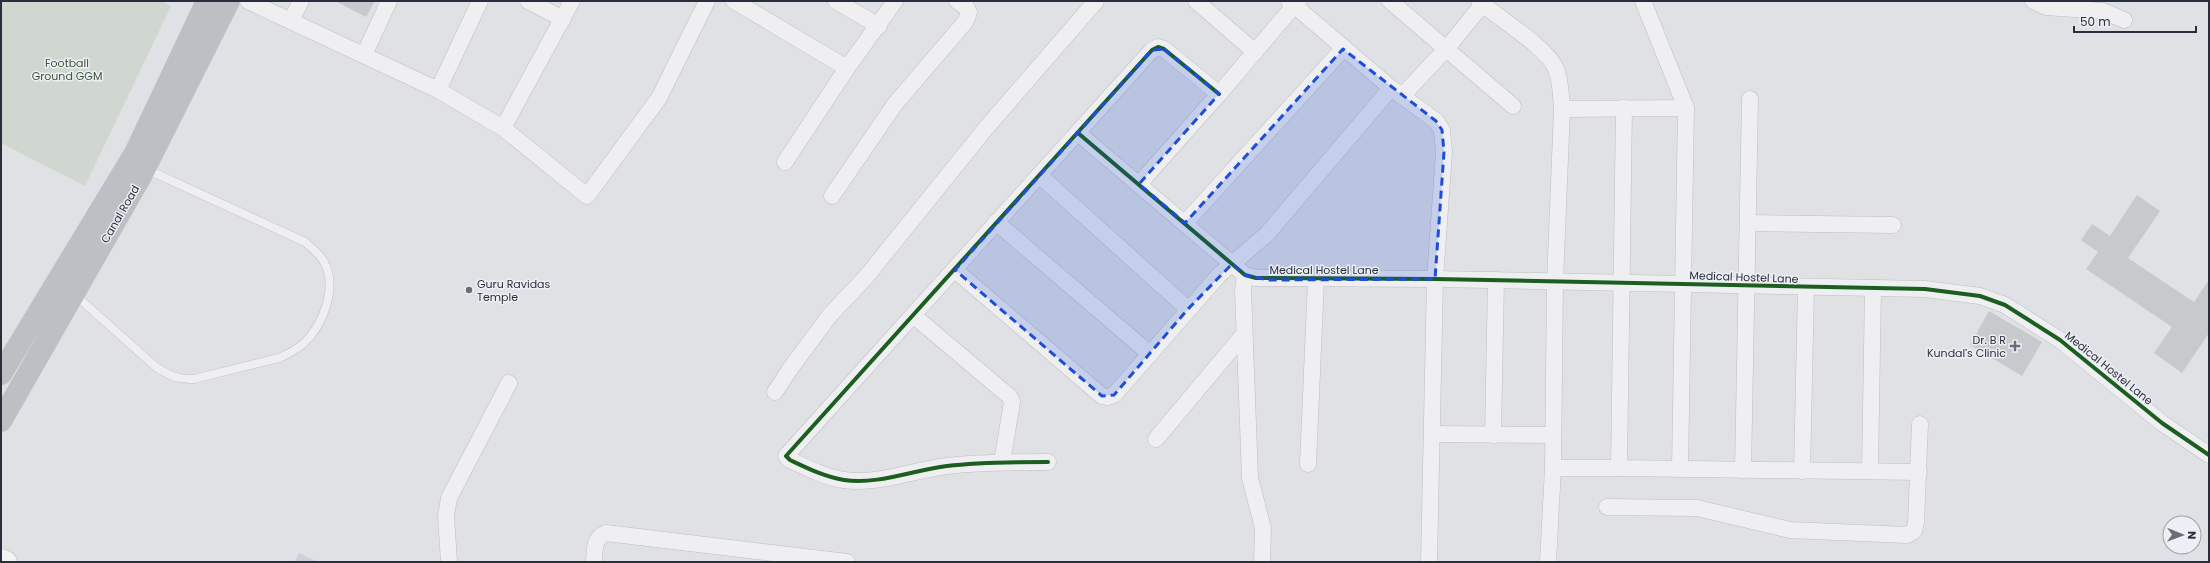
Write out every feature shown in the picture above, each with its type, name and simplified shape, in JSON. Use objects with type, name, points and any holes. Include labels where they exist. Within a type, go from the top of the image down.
[{"type":"main road","name":"Canal Road","points":[[1,374],[135,153],[207,1]]},
{"type":"main road","name":"Canal Road","points":[[1,422],[145,169],[229,1]]},
{"type":"main road","points":[[1,560],[6,562]]},
{"type":"street","points":[[248,1],[364,54],[438,90],[503,128],[587,196],[658,98],[707,1]]},
{"type":"street","points":[[291,20],[301,1]]},
{"type":"street","points":[[364,54],[389,1]]},
{"type":"street","points":[[438,90],[480,1]]},
{"type":"street","points":[[528,1],[563,19]]},
{"type":"street","points":[[503,128],[572,1]]},
{"type":"street","points":[[734,1],[847,68]]},
{"type":"street","points":[[836,1],[879,26]]},
{"type":"street","points":[[784,162],[847,68],[879,26],[895,1]]},
{"type":"street","points":[[832,196],[895,104],[966,21],[969,12],[967,8],[957,1]]},
{"type":"street","points":[[775,392],[830,315],[866,277],[986,128],[1096,1]]},
{"type":"street","points":[[1196,1],[1255,52]]},
{"type":"street","points":[[1390,1],[1513,106]]},
{"type":"street","points":[[1643,1],[1686,108],[1680,469]]},
{"type":"street","points":[[2033,1],[2046,7],[2103,11],[2124,20]]},
{"type":"street","points":[[954,270],[1102,396],[1108,397],[1114,395],[1219,275],[1267,234],[1396,92],[1446,48],[1481,2],[1546,55],[1556,68],[1560,86],[1562,109],[1555,282],[1553,468],[1548,562]]},
{"type":"street","points":[[1139,184],[1255,52],[1293,3],[1343,49],[1396,92],[1436,121],[1442,130],[1444,139],[1435,279],[1429,562]]},
{"type":"street","points":[[1048,462],[1002,462],[946,466],[860,480],[845,480],[825,475],[787,458],[789,452],[914,316],[996,222],[1152,50],[1158,47],[1164,49],[1219,94]]},
{"type":"street","points":[[1185,223],[1343,49]]},
{"type":"street","points":[[1743,470],[1750,99]]},
{"type":"street","points":[[1619,468],[1624,108]]},
{"type":"street","points":[[1562,109],[1686,108]]},
{"type":"street","name":"Medical Hostel Lane","points":[[1078,132],[1245,275],[1269,280],[1435,279],[1806,288],[1924,289],[1980,296],[2005,305],[2060,340],[2162,423],[2209,455]]},
{"type":"street","points":[[1039,175],[1188,309]]},
{"type":"street","points":[[996,222],[1150,354]]},
{"type":"street","points":[[1748,224],[1893,225]]},
{"type":"street","points":[[1245,275],[1243,290],[1244,334],[1250,478],[1262,528],[1262,562]]},
{"type":"street","points":[[1308,464],[1316,280]]},
{"type":"street","points":[[1493,435],[1496,280]]},
{"type":"street","points":[[1802,471],[1806,288]]},
{"type":"street","points":[[1870,472],[1873,288]]},
{"type":"street","points":[[914,316],[1010,397],[1012,402],[1002,462]]},
{"type":"street","points":[[1156,439],[1244,334]]},
{"type":"street","points":[[449,562],[446,516],[449,498],[509,383]]},
{"type":"street","points":[[1607,507],[1696,508],[1790,530],[1907,535],[1916,528],[1920,424]]},
{"type":"street","points":[[1432,434],[1553,435]]},
{"type":"street","points":[[1553,468],[1919,472]]},
{"type":"street","points":[[594,562],[595,543],[598,538],[606,534],[847,562]]},
{"type":"lane","points":[[74,294],[156,367],[171,376],[182,380],[194,379],[279,358],[292,352],[304,343],[317,326],[325,310],[329,286],[328,273],[324,262],[315,250],[305,242],[145,169]]},
{"type":"highlighted area","points":[[1164,49],[1219,94],[1139,184],[1185,223],[1343,49],[1436,121],[1442,130],[1444,152],[1435,279],[1269,280],[1245,275],[1232,264],[1188,309],[1114,395],[1102,396],[955,270],[1152,50]]},
{"type":"shaded area","points":[[299,553],[318,562],[295,562]]},
{"type":"green space","name":"Football Ground GGM","points":[[1,1],[162,1],[171,6],[85,186],[1,143]]},
{"type":"building","points":[[335,1],[375,1],[366,17]]},
{"type":"building","points":[[2137,195],[2160,211],[2128,258],[2194,302],[2209,280],[2209,333],[2182,373],[2154,353],[2172,327],[2086,269],[2098,252],[2081,240],[2092,224],[2110,236]]},
{"type":"building","points":[[1989,311],[2042,342],[2022,376],[1970,345]]},
{"type":"cycle path","points":[[1048,462],[997,462],[959,465],[934,468],[883,479],[857,481],[837,479],[790,460],[786,456],[1152,50],[1158,47],[1164,49],[1219,94]]},
{"type":"cycle path","points":[[1078,133],[1245,275],[1256,278],[1435,279],[1925,289],[1980,296],[2005,305],[2060,340],[2162,423],[2209,455]]},
{"type":"place","name":"Guru Ravidas Temple","points":[[469,290]]},
{"type":"place","name":"Dr. B R Kundal's Clinic","points":[[2015,346]]}]
